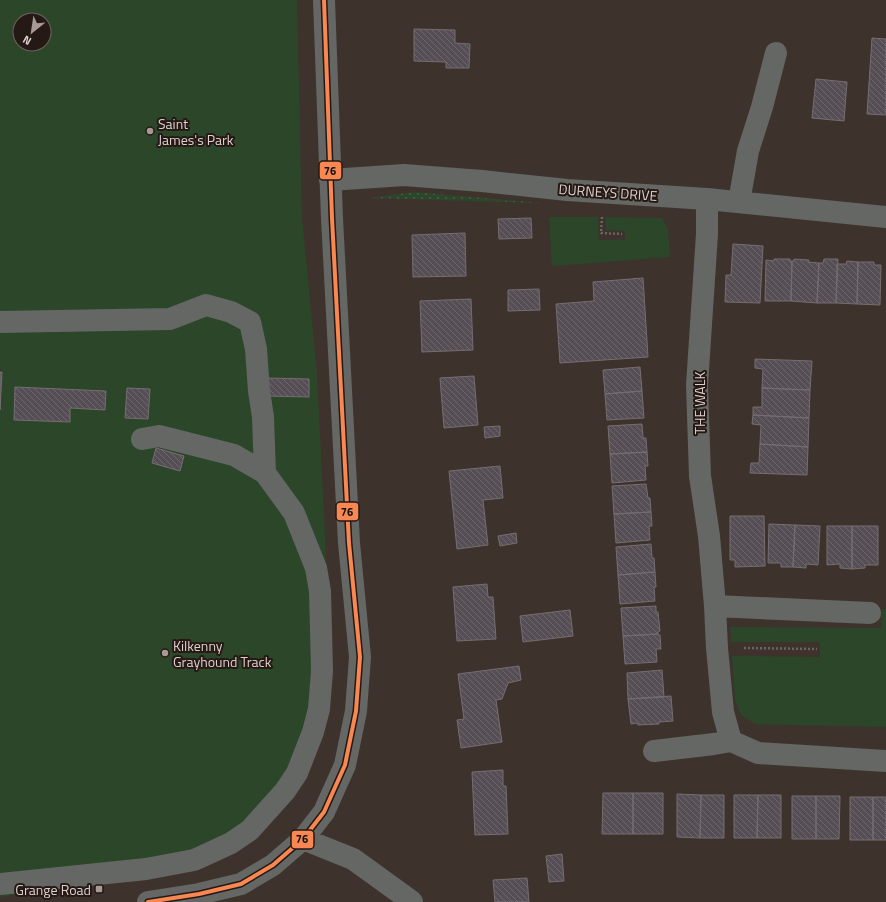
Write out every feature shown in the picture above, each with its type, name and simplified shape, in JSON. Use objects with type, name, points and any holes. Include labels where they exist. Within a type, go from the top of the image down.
[{"type":"street","points":[[148,902],[199,894],[241,884],[273,865],[303,839],[324,812],[345,765],[356,711],[360,656],[348,536],[330,180],[324,0]]},
{"type":"street","points":[[739,202],[748,151],[762,108],[776,52]]},
{"type":"street","name":"DURNEYS DRIVE","points":[[330,180],[404,174],[567,190],[707,199],[886,217]]},
{"type":"street","name":"THE WALK","points":[[707,199],[707,234],[697,385],[700,476],[709,536],[723,712],[731,741]]},
{"type":"street","points":[[0,322],[170,319],[206,305],[231,312],[250,322],[256,349],[259,391],[263,416],[265,473]]},
{"type":"street","points":[[0,884],[146,868],[194,860],[231,843],[250,830],[285,791],[297,773],[313,732],[319,709],[322,671],[320,591],[316,568],[294,513],[265,473],[234,456],[159,436],[142,439]]},
{"type":"street","points":[[715,606],[870,613]]},
{"type":"street","points":[[654,751],[731,741],[758,754],[886,761]]},
{"type":"street","points":[[303,839],[353,859],[412,902]]},
{"type":"path","points":[[717,648],[817,649]]},
{"type":"green space","points":[[0,0],[297,0],[302,218],[317,373],[332,679],[307,773],[182,870],[0,897],[0,372],[2,372],[0,369]]},
{"type":"green space","points":[[414,192],[543,203],[370,198]]},
{"type":"green space","points":[[549,217],[598,217],[599,240],[625,240],[625,231],[606,230],[606,217],[662,218],[668,229],[670,257],[552,266]]},
{"type":"green space","points":[[882,609],[886,609],[886,727],[755,724],[741,715],[735,700],[732,656],[820,657],[820,642],[731,642],[730,627],[881,628]]},
{"type":"building","points":[[414,29],[455,30],[455,43],[470,44],[469,68],[446,68],[446,62],[414,61]]},
{"type":"building","points":[[872,38],[886,39],[886,115],[867,114]]},
{"type":"building","points":[[816,79],[847,82],[844,121],[812,118]]},
{"type":"building","points":[[531,218],[532,238],[499,239],[498,219]]},
{"type":"building","points":[[465,233],[466,276],[413,277],[412,235]]},
{"type":"building","points":[[733,244],[763,246],[760,303],[725,302],[726,275],[731,275]]},
{"type":"building","points":[[774,259],[790,259],[790,261],[792,261],[791,301],[765,301],[766,260],[774,261]]},
{"type":"building","points":[[794,259],[809,260],[808,262],[819,263],[817,303],[791,301],[792,261],[794,261]]},
{"type":"building","points":[[824,259],[838,259],[836,303],[817,303],[819,263],[823,263]]},
{"type":"building","points":[[847,261],[858,262],[857,304],[836,303],[837,264],[846,264]]},
{"type":"building","points":[[858,262],[874,262],[874,265],[881,265],[880,305],[857,304]]},
{"type":"building","points":[[643,278],[648,357],[560,363],[556,304],[594,301],[593,282]]},
{"type":"building","points":[[539,289],[540,310],[508,311],[508,290]]},
{"type":"building","points":[[471,299],[473,350],[422,352],[420,301]]},
{"type":"building","points":[[755,359],[812,361],[810,390],[762,388],[763,369],[755,368]]},
{"type":"building","points":[[640,367],[642,391],[605,394],[603,370]]},
{"type":"building","points":[[0,372],[2,372],[0,410]]},
{"type":"building","points":[[474,376],[478,425],[444,428],[440,378]]},
{"type":"building","points":[[266,378],[309,379],[309,397],[266,396]]},
{"type":"building","points":[[15,387],[106,391],[105,410],[70,408],[70,422],[14,420]]},
{"type":"building","points":[[127,388],[150,389],[148,419],[125,418]]},
{"type":"building","points":[[762,388],[810,390],[809,418],[753,415],[753,407],[762,407]]},
{"type":"building","points":[[642,391],[644,418],[607,420],[605,394]]},
{"type":"building","points":[[753,415],[809,418],[808,447],[760,444],[761,425],[752,424]]},
{"type":"building","points":[[642,424],[643,438],[646,438],[647,452],[610,454],[608,426]]},
{"type":"building","points":[[500,426],[500,436],[485,438],[484,427]]},
{"type":"building","points":[[760,444],[808,447],[807,475],[750,473],[751,463],[759,463]]},
{"type":"building","points":[[156,448],[184,456],[180,471],[152,463]]},
{"type":"building","points":[[647,452],[648,466],[645,466],[646,480],[612,483],[610,454]]},
{"type":"building","points":[[500,466],[503,498],[483,500],[488,545],[457,549],[449,471]]},
{"type":"building","points":[[646,484],[648,498],[650,498],[651,512],[614,514],[612,486]]},
{"type":"building","points":[[651,512],[652,526],[649,526],[650,540],[616,543],[614,514]]},
{"type":"building","points":[[730,516],[764,516],[765,566],[735,567],[735,560],[730,560]]},
{"type":"building","points":[[769,524],[795,525],[793,567],[781,567],[781,563],[768,563]]},
{"type":"building","points":[[795,525],[820,526],[818,565],[806,564],[806,568],[793,567]]},
{"type":"building","points":[[827,526],[852,526],[852,569],[840,568],[840,564],[827,565]]},
{"type":"building","points":[[852,526],[878,526],[878,565],[865,565],[865,568],[852,569]]},
{"type":"building","points":[[516,533],[517,543],[500,546],[498,536]]},
{"type":"building","points":[[651,544],[655,572],[618,575],[616,547]]},
{"type":"building","points":[[655,572],[655,601],[620,604],[618,575]]},
{"type":"building","points":[[487,584],[488,597],[493,597],[496,639],[457,641],[453,587]]},
{"type":"building","points":[[656,606],[660,631],[658,634],[623,636],[621,608]]},
{"type":"building","points":[[570,610],[573,636],[523,642],[520,616]]},
{"type":"building","points":[[660,635],[661,649],[656,649],[657,662],[625,664],[623,636]]},
{"type":"building","points":[[519,666],[521,680],[508,683],[502,699],[496,700],[502,742],[461,748],[457,720],[464,719],[458,674]]},
{"type":"building","points":[[662,670],[664,697],[628,699],[627,673]]},
{"type":"building","points":[[671,696],[673,721],[659,722],[659,724],[631,724],[628,699]]},
{"type":"building","points":[[503,770],[503,786],[506,786],[508,834],[475,835],[472,772]]},
{"type":"building","points":[[603,793],[633,793],[633,834],[602,834]]},
{"type":"building","points":[[633,793],[663,793],[663,834],[633,834]]},
{"type":"building","points":[[677,794],[701,795],[700,838],[677,837]]},
{"type":"building","points":[[701,795],[724,795],[724,838],[700,838]]},
{"type":"building","points":[[734,795],[758,795],[757,838],[734,838]]},
{"type":"building","points":[[758,795],[781,795],[781,838],[757,838]]},
{"type":"building","points":[[792,796],[816,796],[816,839],[792,839]]},
{"type":"building","points":[[816,796],[840,796],[839,839],[816,839]]},
{"type":"building","points":[[850,797],[873,797],[873,840],[850,840]]},
{"type":"building","points":[[873,797],[886,797],[886,840],[873,840]]},
{"type":"building","points":[[562,854],[564,881],[549,882],[546,856]]},
{"type":"building","points":[[527,878],[529,902],[495,902],[493,880]]},
{"type":"transit line","name":"76","points":[[148,902],[199,894],[241,884],[273,865],[303,839],[324,812],[345,765],[356,711],[360,657],[349,543],[332,218],[324,0]]},
{"type":"place","name":"Saint James's Park","points":[[150,131]]},
{"type":"place","name":"Kilkenny Grayhound Track","points":[[165,653]]},
{"type":"place","name":"Grange Road","points":[[99,889]]}]
